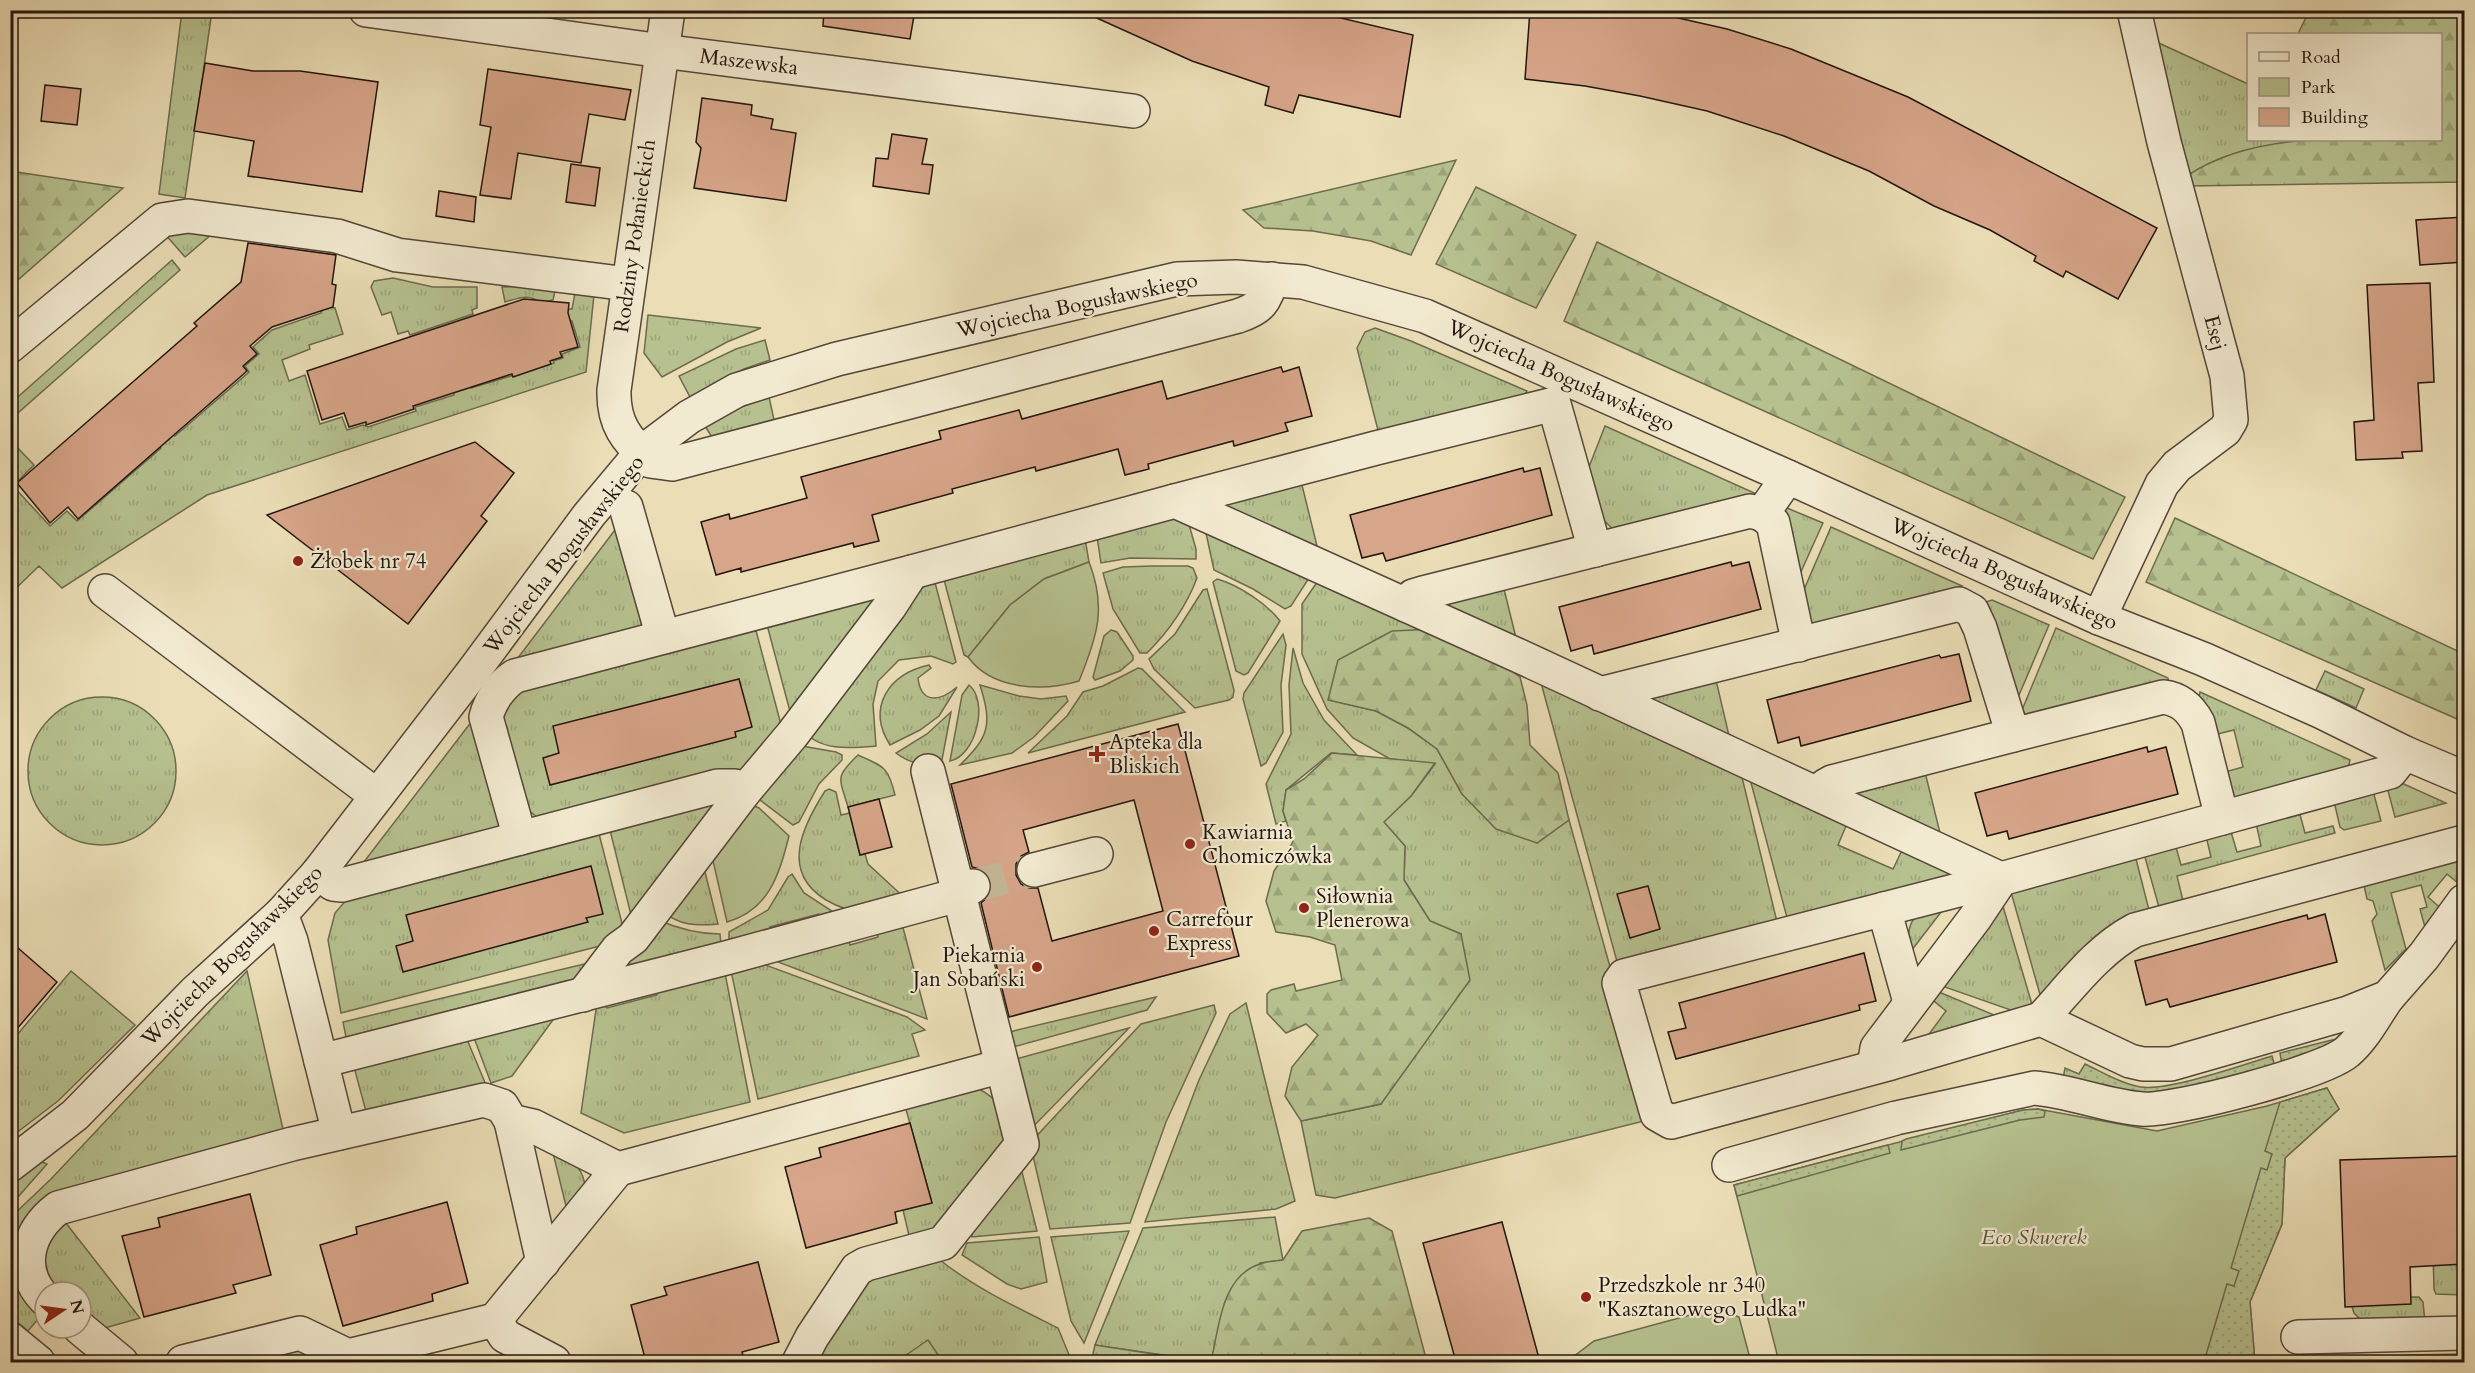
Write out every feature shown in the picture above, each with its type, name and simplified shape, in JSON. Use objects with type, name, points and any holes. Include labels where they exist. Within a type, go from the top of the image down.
[{"type":"street","name":"Maszewska","points":[[366,10],[662,51],[1133,111]]},
{"type":"street","name":"Rodziny Połanieckich","points":[[641,453],[615,417],[613,283],[662,51],[668,10]]},
{"type":"street","name":"Esej","points":[[2099,618],[2162,484],[2177,466],[2225,430],[2231,420],[2227,376],[2164,142],[2134,10]]},
{"type":"street","points":[[10,346],[162,220],[171,217],[188,216],[337,236],[397,255],[613,283]]},
{"type":"street","points":[[336,259],[358,262],[397,255]]},
{"type":"street","name":"Wojciecha Bogusławskiego","points":[[10,1165],[75,1115],[195,992],[281,914],[318,873],[472,673],[589,515],[641,453],[690,417],[737,390],[837,359],[1177,279],[1224,277],[1303,282],[1425,316],[1559,391],[1788,477],[2099,618],[2203,659],[2464,778]]},
{"type":"street","points":[[641,453],[650,461],[672,464],[1238,316],[1255,310],[1264,301],[1272,279]]},
{"type":"street","points":[[520,838],[486,717],[489,706],[497,694],[515,676],[1376,448],[1559,391],[1595,550]]},
{"type":"street","points":[[1762,514],[1788,477]]},
{"type":"street","points":[[1175,501],[2001,879]]},
{"type":"street","points":[[627,507],[663,637]]},
{"type":"street","points":[[1406,605],[1410,598],[1416,595],[1750,511],[1762,514],[1773,523],[1798,645]]},
{"type":"street","points":[[1965,607],[1987,567]]},
{"type":"street","points":[[583,995],[618,949],[633,938],[744,792],[799,726],[890,606],[912,572]]},
{"type":"street","points":[[105,591],[377,796]]},
{"type":"street","points":[[1600,694],[1954,604],[1972,610],[1980,628],[2013,735]]},
{"type":"street","points":[[2180,702],[2203,659]]},
{"type":"street","points":[[472,673],[497,694]]},
{"type":"street","points":[[1820,795],[1825,786],[1832,782],[2163,697],[2180,702],[2192,711],[2198,723],[2222,818]]},
{"type":"street","points":[[2406,753],[2390,772],[2001,879],[1636,971],[1624,976],[1619,983],[1657,1114],[1671,1122],[2041,1019],[2098,958],[2121,938],[2135,930],[2464,842]]},
{"type":"street","points":[[799,1362],[812,1337],[857,1269],[862,1265],[943,1243],[1022,1144],[1002,1066],[965,891],[928,771]]},
{"type":"street","points":[[318,873],[333,884],[342,885],[718,786],[735,786],[744,792]]},
{"type":"street","points":[[1034,870],[1096,854]]},
{"type":"street","points":[[1874,1067],[1877,1048],[1975,918],[2001,879]]},
{"type":"street","points":[[321,1061],[583,995],[965,891]]},
{"type":"street","points":[[1729,1165],[1896,1118],[2034,1088],[2052,1089],[2141,1109],[2180,1106],[2278,1080],[2330,1062],[2346,1053],[2356,1042],[2388,997],[2424,956],[2464,901]]},
{"type":"street","points":[[1884,909],[1910,1002]]},
{"type":"street","points":[[281,914],[291,941],[339,1133]]},
{"type":"street","points":[[2041,1019],[2130,1061],[2143,1064],[2171,1064],[2348,1013],[2388,997]]},
{"type":"street","points":[[183,1362],[300,1333],[348,1356],[495,1320],[618,1169],[1002,1066]]},
{"type":"street","points":[[33,1281],[29,1250],[41,1223],[58,1208],[339,1133],[477,1100],[502,1106],[511,1121],[543,1262]]},
{"type":"street","points":[[511,1121],[533,1126],[618,1169]]},
{"type":"street","points":[[495,1320],[505,1335],[554,1362]]},
{"type":"street","points":[[2298,1337],[2464,1333]]},
{"type":"street","points":[[10,1339],[38,1362]]},
{"type":"street","points":[[93,1339],[121,1362]]},
{"type":"green space","points":[[182,11],[212,11],[185,198],[159,194]]},
{"type":"green space","points":[[2309,11],[2464,11],[2464,182],[2187,186],[2187,176],[2215,161],[2245,150],[2277,144],[2302,141],[2442,141],[2442,33],[2298,33]]},
{"type":"green space","points":[[2148,38],[2247,84],[2247,141],[2298,141],[2229,155],[2187,176]]},
{"type":"green space","points":[[1456,160],[1411,255],[1371,241],[1313,231],[1264,228],[1243,210]]},
{"type":"green space","points":[[10,171],[123,188],[11,286],[10,286]]},
{"type":"green space","points":[[1476,187],[1576,235],[1536,308],[1436,264]]},
{"type":"green space","points":[[219,228],[185,257],[165,234]]},
{"type":"green space","points":[[1597,242],[2125,497],[2093,559],[1564,321]]},
{"type":"green space","points":[[172,260],[180,270],[11,419],[11,403]]},
{"type":"green space","points":[[393,278],[433,287],[477,287],[477,308],[472,310],[473,314],[410,335],[408,331],[398,334],[391,312],[382,315],[371,287],[374,281]]},
{"type":"green space","points":[[525,286],[555,291],[553,300],[541,303],[524,297],[505,302],[502,287]]},
{"type":"green space","points":[[575,293],[594,295],[586,372],[207,495],[62,588],[39,566],[11,593],[10,470],[14,467],[11,463],[10,445],[13,443],[34,465],[13,486],[50,526],[67,511],[77,521],[161,448],[159,445],[173,433],[175,436],[249,372],[245,366],[259,354],[253,347],[272,330],[321,313],[323,306],[335,308],[343,334],[309,345],[310,349],[282,360],[289,381],[305,375],[320,424],[342,417],[347,430],[363,425],[368,427],[416,411],[415,407],[454,395],[453,390],[470,384],[471,388],[554,363],[553,361],[563,358],[562,354],[580,347],[572,321],[563,322],[558,309],[572,309]]},
{"type":"green space","points":[[648,315],[761,328],[727,342],[662,377],[644,353]]},
{"type":"green space","points":[[1375,328],[1527,391],[1525,397],[1380,438],[1357,348],[1365,332]]},
{"type":"green space","points":[[765,340],[770,360],[744,369],[690,397],[679,376],[736,349]]},
{"type":"green space","points":[[769,397],[775,424],[715,442],[705,426],[736,409]]},
{"type":"green space","points":[[1605,426],[1761,496],[1613,529],[1600,517],[1587,472]]},
{"type":"green space","points":[[1300,477],[1319,554],[1211,500]]},
{"type":"green space","points":[[1787,508],[1823,523],[1795,585],[1777,511]]},
{"type":"green space","points":[[1171,512],[1188,521],[1196,549],[1196,559],[1130,558],[1101,563],[1096,530]]},
{"type":"green space","points":[[2175,518],[2464,654],[2464,722],[2146,582]]},
{"type":"green space","points":[[621,522],[650,631],[511,667]]},
{"type":"green space","points":[[1204,524],[1309,578],[1291,606],[1285,609],[1253,589],[1214,570]]},
{"type":"green space","points":[[1831,527],[1962,586],[1953,592],[1806,633],[1803,592]]},
{"type":"green space","points":[[1084,533],[1089,562],[1044,579],[1010,605],[968,657],[964,655],[942,572]]},
{"type":"green space","points":[[1089,562],[1098,594],[1098,622],[1091,650],[1079,681],[1050,687],[1019,686],[990,676],[968,657],[1010,605],[1044,579]]},
{"type":"green space","points":[[1188,566],[1193,568],[1197,578],[1188,599],[1169,628],[1147,653],[1140,653],[1113,609],[1103,573],[1123,567]]},
{"type":"green space","points":[[933,575],[956,662],[953,664],[931,656],[899,660],[878,681],[873,704],[876,746],[836,747],[817,742],[804,729]]},
{"type":"green space","points":[[1320,578],[1435,629],[1329,700],[1376,711],[1408,728],[1437,749],[1462,794],[1537,843],[1569,820],[1612,974],[1644,1121],[1335,1198],[1316,1195],[1301,1121],[1381,1104],[1461,934],[1430,921],[1404,880],[1405,846],[1383,822],[1411,796],[1435,764],[1390,759],[1353,738],[1327,709],[1302,654],[1302,604]]},
{"type":"green space","points":[[1217,579],[1252,596],[1280,621],[1248,673],[1244,675],[1236,671],[1213,582]]},
{"type":"green space","points":[[1207,589],[1234,690],[1233,697],[1229,700],[1195,708],[1154,669],[1149,659],[1175,634],[1203,590]]},
{"type":"green space","points":[[1504,589],[1518,646],[1430,605]]},
{"type":"green space","points":[[873,596],[876,601],[792,719],[766,621]]},
{"type":"green space","points":[[1992,600],[2049,625],[2016,702],[1980,604]]},
{"type":"green space","points":[[754,623],[783,732],[756,766],[538,818],[527,809],[499,713],[518,686]]},
{"type":"green space","points":[[2056,628],[2168,678],[2169,685],[2027,716],[2022,710]]},
{"type":"green space","points":[[1435,629],[1485,651],[1520,677],[1527,705],[1530,745],[1558,773],[1569,820],[1537,843],[1496,829],[1462,794],[1437,749],[1408,728],[1376,711],[1328,700],[1338,660],[1392,631]]},
{"type":"green space","points":[[1111,630],[1117,632],[1133,656],[1133,660],[1120,671],[1095,680],[1093,677],[1104,636]]},
{"type":"green space","points":[[1283,634],[1286,645],[1281,685],[1283,732],[1266,763],[1261,766],[1243,699],[1244,693]]},
{"type":"green space","points":[[1293,648],[1303,683],[1324,720],[1357,755],[1331,753],[1286,790],[1283,811],[1286,821],[1276,824],[1266,784],[1291,734],[1289,685]]},
{"type":"green space","points":[[929,665],[931,668],[918,678],[923,693],[933,698],[945,695],[957,687],[939,716],[920,730],[890,745],[880,718],[881,705],[886,694],[903,676]]},
{"type":"green space","points":[[1138,668],[1142,669],[1185,712],[1028,753],[1067,716],[1083,692],[1103,686]]},
{"type":"green space","points":[[2325,671],[2364,689],[2356,708],[2316,690]]},
{"type":"green space","points":[[1715,676],[1731,744],[1638,696]]},
{"type":"green space","points":[[1540,679],[1740,769],[1778,926],[1619,969]]},
{"type":"green space","points":[[969,685],[978,703],[977,727],[967,749],[959,757],[950,761],[962,695]]},
{"type":"green space","points":[[980,685],[1019,696],[1041,699],[1066,696],[1068,701],[1034,737],[1012,753],[960,765],[977,746],[986,729],[986,710]]},
{"type":"green space","points":[[2200,692],[2350,760],[2347,774],[2236,798],[2219,782],[2218,774],[2243,767],[2234,730],[2209,736],[2198,702]]},
{"type":"green space","points":[[102,697],[130,703],[154,719],[170,743],[176,771],[170,799],[154,823],[130,839],[102,845],[74,839],[50,823],[34,799],[28,771],[34,743],[50,719],[74,703]]},
{"type":"green space","points":[[951,712],[941,765],[917,763],[906,760],[896,753],[927,734]]},
{"type":"green space","points":[[472,721],[504,831],[360,867]]},
{"type":"green space","points":[[796,745],[836,752],[842,755],[842,760],[819,784],[799,822],[793,825],[760,800],[757,792]]},
{"type":"green space","points":[[1332,753],[1435,763],[1411,796],[1384,822],[1405,846],[1404,880],[1430,921],[1461,934],[1470,980],[1381,1104],[1301,1121],[1285,1096],[1292,1067],[1318,1035],[1306,1024],[1286,1033],[1267,1013],[1267,994],[1271,990],[1294,984],[1296,991],[1342,980],[1335,945],[1310,937],[1276,932],[1266,901],[1274,871],[1293,842],[1283,811],[1286,790],[1304,779]]},
{"type":"green space","points":[[858,755],[884,769],[890,778],[895,795],[848,807],[841,778],[845,768]]},
{"type":"green space","points":[[1924,768],[1942,841],[1844,790]]},
{"type":"green space","points":[[1750,779],[1849,819],[1838,845],[1893,869],[1905,844],[1962,877],[1789,925]]},
{"type":"green space","points":[[2395,780],[2446,803],[2395,817],[2386,783]]},
{"type":"green space","points":[[2372,787],[2381,821],[2344,830],[2340,827],[2333,797]]},
{"type":"green space","points":[[829,789],[836,792],[841,815],[850,813],[860,855],[865,854],[868,864],[907,900],[871,910],[856,911],[831,903],[812,889],[803,876],[799,863],[800,848],[809,819],[825,791]]},
{"type":"green space","points":[[709,801],[713,805],[633,923],[608,822]]},
{"type":"green space","points":[[749,804],[759,808],[789,836],[781,864],[770,889],[753,909],[727,922],[711,852]]},
{"type":"green space","points":[[2298,807],[2305,833],[2333,826],[2335,833],[2177,876],[2184,905],[2160,911],[2143,850],[2174,840],[2181,865],[2211,857],[2205,832],[2229,825],[2237,852],[2261,846],[2255,818]]},
{"type":"green space","points":[[597,826],[624,931],[615,942],[341,1013],[328,940],[335,913],[348,898]]},
{"type":"green space","points":[[2134,851],[2150,914],[2041,998],[2009,885]]},
{"type":"green space","points":[[2464,851],[2464,888],[2447,874],[2428,897],[2446,913],[2426,931],[2420,909],[2427,907],[2421,885],[2391,893],[2406,949],[2385,970],[2372,921],[2377,914],[2373,901],[2367,899],[2363,881]]},
{"type":"green space","points":[[704,868],[718,924],[688,924],[662,910]]},
{"type":"green space","points":[[792,874],[804,893],[838,915],[827,919],[819,914],[770,927],[767,933],[732,944],[729,940],[729,932],[768,910]]},
{"type":"green space","points":[[1948,903],[1908,955],[1909,932],[1914,918],[1927,910]]},
{"type":"green space","points":[[2002,903],[2032,1006],[2022,1014],[1939,985]]},
{"type":"green space","points":[[658,920],[688,930],[720,934],[721,945],[625,971],[624,963]]},
{"type":"green space","points":[[901,920],[927,1019],[765,957],[847,935],[850,945],[878,937],[876,926]]},
{"type":"green space","points":[[601,960],[580,985],[466,1015],[464,1007],[346,1037],[343,1022]]},
{"type":"green space","points":[[752,960],[907,1017],[925,1030],[912,1034],[919,1056],[758,1099],[730,966]]},
{"type":"green space","points":[[724,968],[750,1102],[624,1133],[581,1113],[597,1003],[601,1002],[607,1008],[657,995],[655,987]]},
{"type":"green space","points":[[71,971],[135,1025],[58,1101],[11,1137],[11,1042]]},
{"type":"green space","points":[[247,971],[285,1138],[53,1198],[19,1245],[11,1247],[11,1217],[51,1179]]},
{"type":"green space","points":[[1934,990],[2006,1020],[1924,1041],[1946,1011],[1929,997]]},
{"type":"green space","points":[[1156,997],[1147,1010],[1013,1047],[1009,1032]]},
{"type":"green space","points":[[1246,1003],[1295,1201],[1276,1209],[1145,1222],[1199,1080],[1230,1014]]},
{"type":"green space","points":[[1214,1005],[1216,1013],[1166,1122],[1130,1223],[1050,1229],[1030,1143],[1141,1024]]},
{"type":"green space","points":[[558,1013],[512,1076],[491,1083],[473,1035]]},
{"type":"green space","points":[[2347,1027],[2349,1029],[2337,1045],[2282,1065],[2280,1053],[2336,1039]]},
{"type":"green space","points":[[1129,1028],[1027,1133],[1016,1059]]},
{"type":"green space","points":[[466,1037],[486,1085],[367,1115],[354,1067]]},
{"type":"green space","points":[[2272,1056],[2275,1067],[2158,1097],[2063,1079],[2065,1068],[2079,1074],[2085,1064],[2127,1083],[2141,1087],[2153,1087],[2206,1076]]},
{"type":"green space","name":"Eco Skwerek","points":[[2327,1088],[2339,1109],[2285,1158],[2282,1224],[2250,1302],[2255,1362],[1779,1362],[1734,1185],[2023,1110],[2038,1109],[2157,1131],[2267,1106]]},
{"type":"green space","points":[[2327,1088],[2339,1109],[2285,1158],[2282,1224],[2250,1302],[2255,1362],[2213,1362],[2214,1357],[2206,1355],[2227,1284],[2234,1286],[2239,1271],[2231,1268],[2261,1168],[2267,1170],[2272,1154],[2265,1151],[2280,1102]]},
{"type":"green space","points":[[979,1089],[994,1099],[1002,1110],[1011,1141],[940,1235],[911,1244],[903,1210],[932,1203],[904,1102]]},
{"type":"green space","points":[[2023,1110],[2045,1111],[2044,1117],[2020,1120],[1901,1150],[1902,1141],[1906,1139]]},
{"type":"green space","points":[[1888,1145],[1890,1153],[1737,1196],[1734,1185]]},
{"type":"green space","points":[[552,1149],[576,1165],[585,1183],[586,1192],[568,1214]]},
{"type":"green space","points":[[42,1162],[47,1164],[11,1205],[11,1184]]},
{"type":"green space","points":[[1022,1172],[1037,1231],[972,1237],[974,1216]]},
{"type":"green space","points":[[1275,1217],[1283,1260],[1260,1263],[1225,1302],[1211,1362],[1095,1345],[1143,1228]]},
{"type":"green space","points":[[62,1218],[140,1318],[105,1328],[93,1322],[93,1280],[48,1280],[40,1258]]},
{"type":"green space","points":[[1369,1218],[1392,1231],[1427,1362],[1211,1362],[1220,1319],[1229,1291],[1247,1270],[1263,1263],[1283,1260],[1302,1231]]},
{"type":"green space","points":[[1129,1231],[1084,1343],[1071,1321],[1051,1237]]},
{"type":"green space","points":[[1039,1237],[1047,1282],[1021,1289],[1007,1284],[962,1255],[967,1243]]},
{"type":"green space","points":[[2433,1250],[2464,1250],[2464,1295],[2436,1294]]},
{"type":"green space","points":[[940,1260],[982,1289],[1058,1328],[1072,1362],[809,1362],[861,1275]]},
{"type":"green space","points":[[10,1285],[33,1305],[33,1325],[28,1331],[11,1317]]},
{"type":"green space","points":[[2349,1297],[2419,1297],[2423,1302],[2425,1322],[2362,1321],[2354,1313]]},
{"type":"green space","points":[[1716,1308],[1739,1317],[1751,1362],[1571,1362],[1573,1357],[1594,1341]]},
{"type":"green space","points":[[928,1340],[943,1362],[896,1362]]},
{"type":"green space","points":[[283,1344],[310,1351],[313,1362],[214,1362]]},
{"type":"green space","points":[[1095,1345],[1205,1362],[1091,1362]]},
{"type":"green space","points":[[2464,1354],[2464,1362],[2331,1362],[2408,1355]]},
{"type":"building","points":[[824,10],[915,10],[910,39],[823,26]]},
{"type":"building","points":[[1079,10],[1307,10],[1413,35],[1400,117],[1299,95],[1293,113],[1265,105],[1269,87],[1192,61]]},
{"type":"building","points":[[1530,10],[1643,10],[1727,29],[1791,49],[1908,97],[2157,228],[2118,299],[2066,271],[2063,277],[2034,261],[2036,256],[1990,230],[1934,206],[1869,171],[1784,136],[1707,111],[1640,96],[1585,86],[1525,79]]},
{"type":"building","points":[[205,63],[253,71],[300,71],[378,82],[362,192],[248,176],[254,141],[194,131]]},
{"type":"building","points":[[488,69],[631,90],[625,120],[589,114],[581,163],[518,153],[511,199],[480,195],[491,127],[480,125]]},
{"type":"building","points":[[45,85],[81,89],[77,125],[41,121]]},
{"type":"building","points":[[702,98],[752,105],[751,115],[773,119],[771,129],[796,133],[786,201],[694,188],[701,148],[696,142]]},
{"type":"building","points":[[892,134],[927,139],[922,164],[933,165],[929,194],[873,186],[876,158],[888,159]]},
{"type":"building","points":[[571,164],[600,168],[595,206],[566,202]]},
{"type":"building","points":[[439,191],[476,197],[474,222],[436,216]]},
{"type":"building","points":[[2464,217],[2464,262],[2420,265],[2416,220]]},
{"type":"building","points":[[248,243],[336,255],[332,284],[336,285],[333,307],[272,327],[250,346],[257,354],[243,366],[247,371],[78,519],[68,507],[50,523],[17,483],[197,326],[194,323],[241,282]]},
{"type":"building","points":[[2430,283],[2434,382],[2418,383],[2422,451],[2402,452],[2403,458],[2356,460],[2354,422],[2374,420],[2367,285]]},
{"type":"building","points":[[524,299],[569,303],[568,313],[578,347],[560,352],[562,357],[550,361],[551,364],[413,406],[414,409],[366,425],[366,422],[349,427],[344,413],[322,420],[307,371]]},
{"type":"building","points":[[1281,367],[1283,372],[1299,367],[1312,416],[1285,423],[1288,431],[1234,446],[1233,441],[1148,464],[1149,469],[1125,475],[1118,449],[1036,471],[1035,467],[952,489],[953,493],[872,515],[879,541],[854,547],[853,543],[741,572],[741,568],[716,575],[701,522],[729,514],[730,519],[807,498],[801,477],[941,439],[939,431],[1019,410],[1022,419],[1162,381],[1167,399]]},
{"type":"building","points":[[475,442],[514,473],[481,516],[487,521],[408,624],[267,515]]},
{"type":"building","points":[[1523,468],[1524,472],[1540,468],[1552,515],[1386,561],[1383,553],[1362,558],[1350,515]]},
{"type":"building","points":[[1731,562],[1732,566],[1749,562],[1761,609],[1594,654],[1592,645],[1571,651],[1559,607]]},
{"type":"building","points":[[1959,654],[1971,701],[1801,746],[1799,737],[1778,743],[1767,700],[1939,655],[1941,658]]},
{"type":"building","points":[[739,679],[752,727],[735,732],[736,737],[550,785],[543,758],[559,753],[553,726]]},
{"type":"building","points":[[1178,724],[1239,956],[1009,1017],[981,903],[989,896],[992,885],[983,870],[972,867],[951,784]],"holes":[[[1134,800],[1163,911],[1052,941],[1038,888],[1028,888],[1021,884],[1016,875],[1016,864],[1021,856],[1029,852],[1023,830]]]},
{"type":"building","points":[[2147,747],[2148,752],[2166,747],[2178,794],[2009,839],[2007,831],[1987,836],[1975,793]]},
{"type":"building","points":[[879,799],[892,847],[860,855],[848,807]]},
{"type":"building","points":[[591,866],[603,914],[586,918],[588,922],[403,972],[396,946],[413,941],[406,915]]},
{"type":"building","points":[[1648,886],[1660,929],[1630,938],[1617,894]]},
{"type":"building","points":[[2325,914],[2337,962],[2170,1007],[2167,999],[2146,1005],[2135,961],[2307,915],[2308,919]]},
{"type":"building","points":[[10,941],[57,982],[10,1037]]},
{"type":"building","points":[[1864,953],[1876,1001],[1859,1005],[1860,1010],[1676,1059],[1668,1032],[1686,1028],[1679,1003]]},
{"type":"building","points":[[910,1123],[932,1203],[895,1212],[897,1223],[806,1248],[785,1167],[821,1157],[819,1148]]},
{"type":"building","points":[[2464,1156],[2464,1264],[2410,1267],[2411,1304],[2345,1307],[2340,1160]]},
{"type":"building","points":[[250,1194],[271,1275],[233,1285],[236,1293],[144,1317],[122,1236],[160,1227],[158,1218]]},
{"type":"building","points":[[447,1202],[468,1283],[432,1294],[433,1301],[343,1326],[320,1245],[357,1234],[356,1227]]},
{"type":"building","points":[[1502,1222],[1540,1362],[1456,1362],[1423,1243]]},
{"type":"building","points":[[758,1262],[779,1342],[742,1352],[745,1362],[646,1362],[631,1305],[667,1295],[664,1287]]},
{"type":"tunnel","points":[[973,886],[1034,870]]},
{"type":"place","name":"Żłobek nr 74","points":[[298,561]]},
{"type":"place","name":"Apteka dla Bliskich","points":[[1097,754]]},
{"type":"place","name":"Kawiarnia Chomiczówka","points":[[1190,844]]},
{"type":"place","name":"Siłownia Plenerowa","points":[[1304,908]]},
{"type":"place","name":"Carrefour Express","points":[[1154,931]]},
{"type":"place","name":"Piekarnia Jan Sobański","points":[[1037,967]]},
{"type":"place","name":"Przedszkole nr 340 \"Kasztanowego Ludka\"","points":[[1586,1297]]}]
